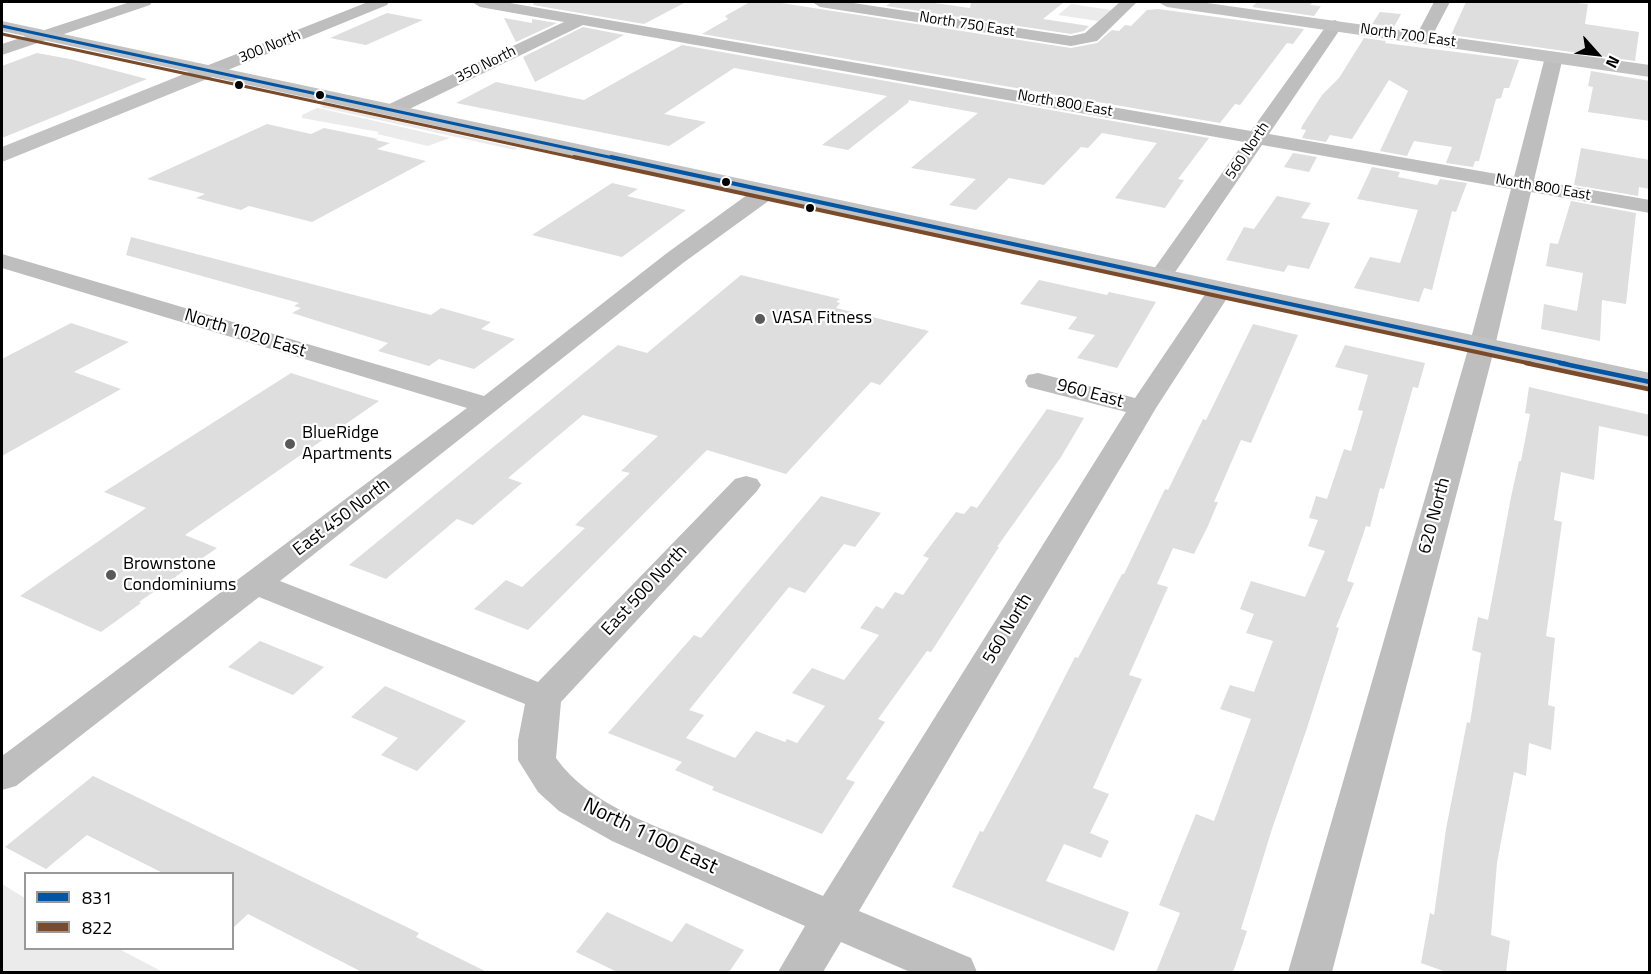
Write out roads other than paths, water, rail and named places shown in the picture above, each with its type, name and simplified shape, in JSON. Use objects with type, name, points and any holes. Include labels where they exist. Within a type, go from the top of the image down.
[{"type":"main road","name":"North 700 East","points":[[1167,2],[1650,71]]},
{"type":"main road","points":[[2,26],[1650,382]]},
{"type":"main road","name":"300 North","points":[[2,155],[212,70]]},
{"type":"street","points":[[2,50],[144,2]]},
{"type":"street","name":"300 North","points":[[212,70],[381,2]]},
{"type":"street","name":"North 800 East","points":[[480,2],[1650,207]]},
{"type":"street","name":"North 750 East","points":[[820,2],[1078,41],[1090,37],[1129,2]]},
{"type":"street","points":[[1423,38],[1442,2]]},
{"type":"street","name":"350 North","points":[[392,110],[580,20]]},
{"type":"street","name":"560 North","points":[[1161,276],[1335,25]]},
{"type":"street","name":"620 North","points":[[1310,972],[1482,346],[1554,57]]},
{"type":"street","name":"East 450 North","points":[[2,776],[488,406],[675,258],[766,192]]},
{"type":"street","name":"North 1020 East","points":[[2,261],[488,406]]},
{"type":"street","name":"560 North","points":[[800,972],[1142,408],[1221,289]]},
{"type":"street","name":"960 East","points":[[1038,381],[1142,408]]},
{"type":"street","name":"East 500 North","points":[[544,698],[746,485]]},
{"type":"street","points":[[256,584],[544,698]]},
{"type":"street","name":"North 1100 East","points":[[544,698],[537,740],[537,760],[552,782],[573,800],[626,830],[955,972]]},
{"type":"place","name":"VASA Fitness","points":[[760,319]]},
{"type":"place","name":"BlueRidge Apartments","points":[[290,444]]},
{"type":"place","name":"Brownstone Condominiums","points":[[111,575]]}]
